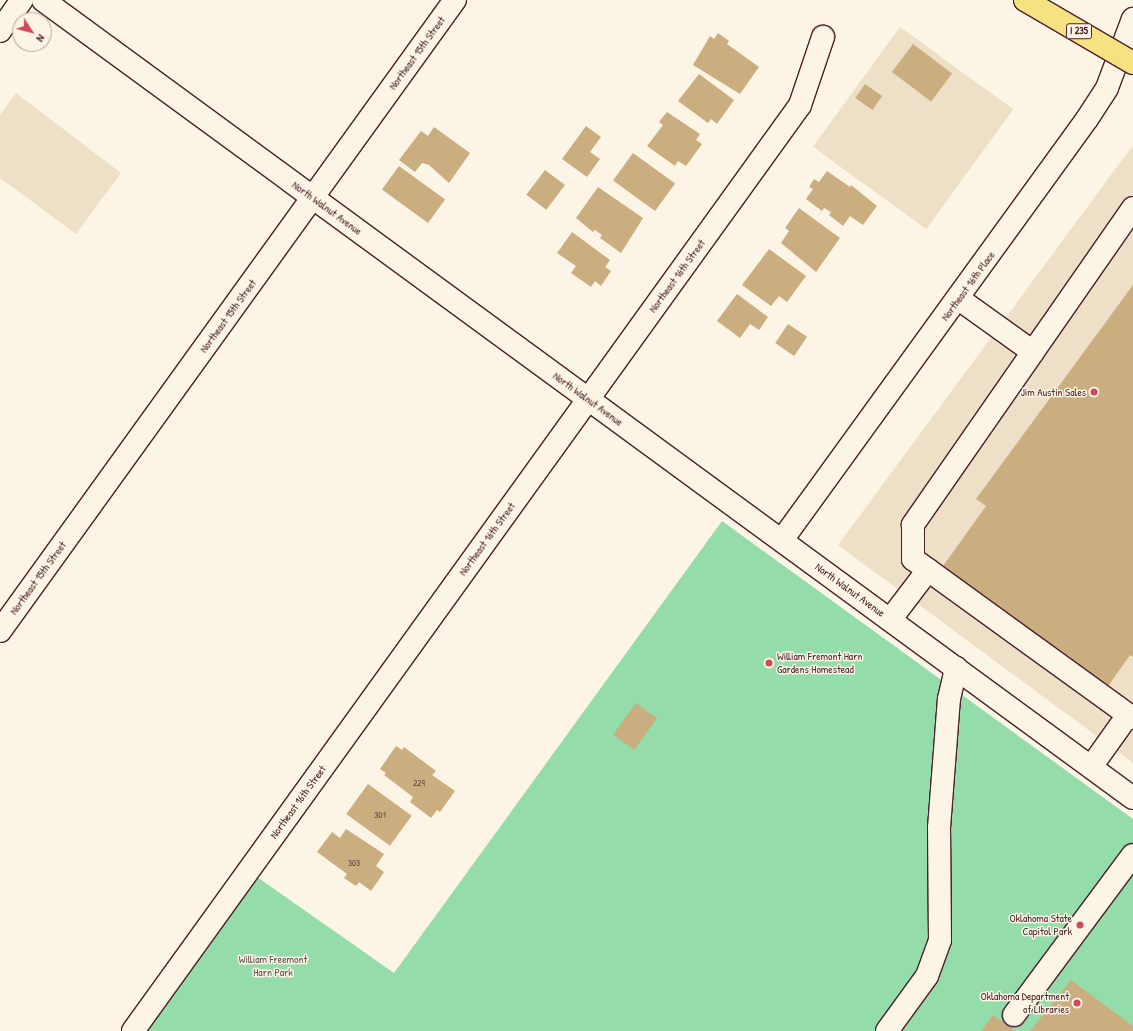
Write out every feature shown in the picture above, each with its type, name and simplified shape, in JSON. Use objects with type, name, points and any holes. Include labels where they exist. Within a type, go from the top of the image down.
[{"type":"highway","name":"I 235","points":[[1025,0],[1133,63]]},
{"type":"street","points":[[0,31],[22,0]]},
{"type":"street","name":"North Walnut Avenue","points":[[43,0],[1133,798]]},
{"type":"street","name":"Northeast 15th Street","points":[[0,631],[455,0]]},
{"type":"street","name":"Northeast 16th Place","points":[[782,540],[959,299],[1107,88],[1133,19]]},
{"type":"street","name":"Northeast 16th Street","points":[[133,1031],[800,105],[823,37]]},
{"type":"street","points":[[1091,767],[1131,717],[913,560],[913,525],[1133,208]]},
{"type":"street","points":[[959,299],[1033,352]]},
{"type":"street","points":[[890,620],[928,570]]},
{"type":"street","points":[[887,1031],[927,976],[940,940],[939,828],[949,699],[956,668]]},
{"type":"street","points":[[1014,1015],[1133,855]]},
{"type":"shaded area","points":[[900,27],[1013,109],[926,229],[813,147]]},
{"type":"shaded area","points":[[16,93],[121,173],[76,234],[0,178],[0,115]]},
{"type":"shaded area","points":[[1133,145],[1133,763],[838,545]]},
{"type":"green space","name":"William Fremont Harn Gardens Homestead","points":[[722,521],[1133,819],[1133,1031],[146,1031],[257,877],[394,973]]},
{"type":"building","points":[[718,33],[729,41],[727,44],[759,67],[740,94],[693,65],[710,36],[714,39]]},
{"type":"building","points":[[913,44],[952,73],[931,101],[892,72]]},
{"type":"building","points":[[699,74],[734,100],[717,124],[711,119],[708,123],[678,101]]},
{"type":"building","points":[[865,84],[882,96],[872,110],[855,98]]},
{"type":"building","points":[[667,112],[700,134],[696,140],[702,144],[686,166],[678,161],[675,166],[647,146],[663,125],[659,122]]},
{"type":"building","points":[[586,126],[601,137],[590,152],[600,159],[587,177],[562,159]]},
{"type":"building","points":[[434,127],[470,153],[449,183],[429,165],[422,163],[415,172],[399,160],[421,131],[428,136]]},
{"type":"building","points":[[633,153],[675,184],[655,211],[613,181]]},
{"type":"building","points":[[399,166],[445,200],[428,223],[382,189]]},
{"type":"building","points":[[545,170],[565,185],[546,210],[526,195]]},
{"type":"building","points":[[827,171],[850,187],[851,185],[877,206],[863,225],[850,216],[843,226],[829,215],[831,212],[824,208],[822,211],[806,199],[813,189],[809,187],[814,179],[819,182]]},
{"type":"building","points":[[598,187],[643,218],[621,253],[600,238],[602,235],[595,230],[593,232],[576,218]]},
{"type":"building","points":[[799,208],[840,238],[816,272],[781,243],[789,231],[785,228]]},
{"type":"building","points":[[572,232],[610,260],[605,267],[611,271],[601,286],[595,281],[591,287],[571,273],[576,266],[557,253]]},
{"type":"building","points":[[769,249],[806,276],[787,302],[779,296],[771,306],[742,285]]},
{"type":"building","name":"Jim Austin Sales","points":[[1133,285],[1133,657],[1130,655],[1106,689],[941,569],[986,506],[976,499]]},
{"type":"building","points":[[737,294],[768,317],[759,330],[750,324],[740,338],[717,321]]},
{"type":"building","points":[[788,324],[807,337],[794,356],[775,343]]},
{"type":"building","points":[[636,703],[657,718],[634,750],[613,735]]},
{"type":"building","points":[[396,746],[402,750],[404,747],[436,771],[432,775],[455,791],[440,812],[437,810],[431,818],[410,802],[413,797],[384,775],[386,773],[380,769]]},
{"type":"building","points":[[368,784],[412,816],[390,846],[346,814]]},
{"type":"building","points":[[346,829],[384,854],[376,866],[384,872],[371,891],[359,882],[356,886],[344,878],[347,874],[317,852],[332,832],[340,838]]},
{"type":"building","name":"Oklahoma Department of LIbraries","points":[[1071,980],[1133,1026],[1133,1031],[1030,1031]]},
{"type":"building","name":"Oklahoma Department of LIbraries","points":[[993,1015],[1015,1031],[981,1031]]},
{"type":"place","name":"Jim Austin Sales","points":[[1094,392]]},
{"type":"place","name":"William Fremont Harn Gardens Homestead","points":[[769,663]]},
{"type":"place","name":"Oklahoma State Capitol Park","points":[[1080,925]]},
{"type":"place","name":"Oklahoma Department of LIbraries","points":[[1077,1003]]},
{"type":"park label","name":"William Freemont Harn Park","points":[[273,966]]}]
